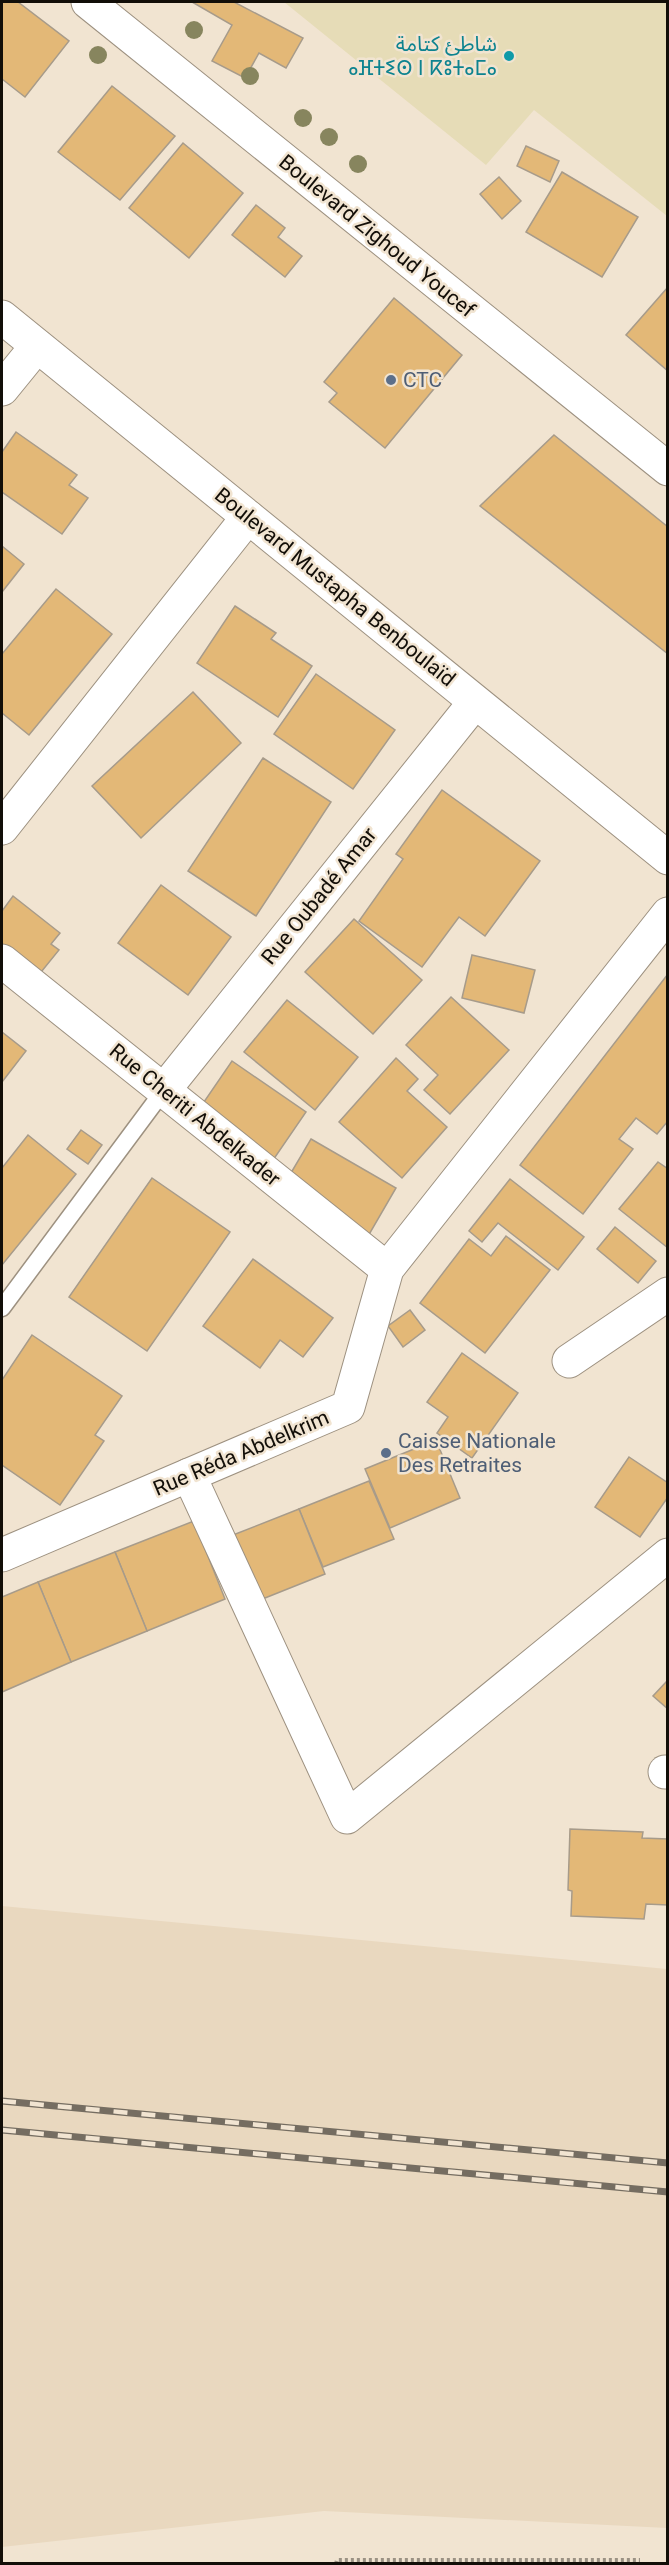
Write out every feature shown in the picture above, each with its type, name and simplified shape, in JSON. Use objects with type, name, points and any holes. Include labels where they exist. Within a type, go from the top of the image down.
[{"type":"street","name":"Boulevard Zighoud Youcef","points":[[88,2],[668,469]]},
{"type":"street","name":"Boulevard Mustapha Benboulaïd","points":[[2,317],[668,858]]},
{"type":"street","points":[[2,389],[37,346]]},
{"type":"street","points":[[2,828],[248,517]]},
{"type":"street","name":"Rue Oubadé Amar","points":[[164,1090],[475,702]]},
{"type":"street","points":[[387,1269],[668,914]]},
{"type":"street","name":"Rue Cheriti Abdelkader","points":[[2,961],[387,1269]]},
{"type":"street","name":"Rue Réda Abdelkrim","points":[[2,1555],[348,1407],[387,1269]]},
{"type":"street","points":[[568,1361],[668,1294]]},
{"type":"street","points":[[189,1475],[347,1818],[668,1555]]},
{"type":"lane","points":[[2,1308],[164,1090]]},
{"type":"path","points":[[336,2564],[337,2560],[545,2562],[640,2560]]},
{"type":"shaded area","points":[[2,1906],[667,1969],[667,2528],[324,2511],[2,2547]]},
{"type":"sand","name":"شاطئ كتامة ⴰⴼⵜⵉⵙ ⵏ ⴽⵓⵜⴰⵎⴰ","points":[[284,2],[667,2],[667,216],[534,110],[486,165]]},
{"type":"building","points":[[2,2],[18,2],[69,41],[25,97],[2,79]]},
{"type":"building","points":[[192,2],[234,2],[303,38],[286,68],[259,53],[245,78],[212,61],[232,25]]},
{"type":"building","points":[[112,86],[175,136],[120,200],[58,152]]},
{"type":"building","points":[[183,143],[243,193],[189,258],[129,208]]},
{"type":"building","points":[[526,146],[559,161],[550,182],[517,166]]},
{"type":"building","points":[[562,172],[638,217],[602,277],[526,232]]},
{"type":"building","points":[[499,177],[521,201],[502,219],[480,194]]},
{"type":"building","points":[[256,205],[285,228],[278,237],[302,256],[285,277],[232,235]]},
{"type":"building","points":[[668,287],[668,371],[626,335]]},
{"type":"building","points":[[394,298],[462,355],[385,448],[329,402],[337,393],[324,382]]},
{"type":"building","points":[[16,432],[77,475],[69,485],[88,498],[62,534],[2,492],[2,452]]},
{"type":"building","points":[[554,435],[668,527],[668,654],[480,506]]},
{"type":"building","points":[[2,546],[24,564],[2,592]]},
{"type":"building","points":[[56,589],[112,634],[29,735],[2,713],[2,654]]},
{"type":"building","points":[[235,606],[276,633],[271,639],[312,666],[278,717],[197,663]]},
{"type":"building","points":[[316,674],[395,730],[353,789],[274,734]]},
{"type":"building","points":[[193,692],[241,743],[141,838],[92,786]]},
{"type":"building","points":[[263,758],[331,802],[256,916],[188,871]]},
{"type":"building","points":[[442,790],[540,861],[485,936],[459,917],[422,967],[359,921],[403,859],[396,854]]},
{"type":"building","points":[[161,885],[231,937],[188,995],[118,943]]},
{"type":"building","points":[[13,896],[60,933],[51,944],[59,950],[33,982],[2,956],[2,911]]},
{"type":"building","points":[[354,919],[422,980],[373,1034],[305,972]]},
{"type":"building","points":[[472,955],[535,970],[524,1013],[462,998]]},
{"type":"building","points":[[668,974],[668,1121],[657,1134],[636,1118],[619,1139],[633,1149],[583,1214],[520,1165]]},
{"type":"building","points":[[451,997],[509,1050],[450,1114],[424,1090],[438,1075],[406,1045]]},
{"type":"building","points":[[287,1000],[358,1057],[315,1110],[244,1052]]},
{"type":"building","points":[[2,1032],[26,1051],[2,1082]]},
{"type":"building","points":[[396,1058],[418,1079],[407,1091],[447,1127],[402,1178],[339,1122]]},
{"type":"building","points":[[232,1061],[306,1112],[269,1166],[195,1115]]},
{"type":"building","points":[[81,1130],[102,1145],[88,1164],[67,1149]]},
{"type":"building","points":[[28,1135],[76,1174],[2,1265],[2,1168]]},
{"type":"building","points":[[311,1139],[396,1188],[367,1238],[282,1188]]},
{"type":"building","points":[[658,1162],[668,1169],[668,1248],[619,1209]]},
{"type":"building","points":[[152,1178],[230,1232],[147,1351],[69,1297]]},
{"type":"building","points":[[510,1179],[584,1237],[558,1270],[498,1223],[482,1242],[469,1231]]},
{"type":"building","points":[[615,1227],[656,1261],[638,1283],[597,1249]]},
{"type":"building","points":[[506,1236],[550,1270],[485,1353],[420,1303],[469,1239],[491,1256]]},
{"type":"building","points":[[253,1259],[333,1318],[303,1357],[280,1340],[260,1368],[203,1326]]},
{"type":"building","points":[[410,1310],[425,1330],[403,1347],[388,1326]]},
{"type":"building","points":[[32,1335],[122,1396],[95,1435],[104,1441],[60,1505],[2,1465],[2,1380]]},
{"type":"building","points":[[462,1353],[518,1393],[472,1458],[437,1433],[448,1417],[427,1402]]},
{"type":"building","points":[[436,1440],[460,1498],[390,1528],[365,1469]]},
{"type":"building","points":[[629,1457],[668,1483],[668,1497],[640,1537],[595,1507]]},
{"type":"building","points":[[369,1481],[394,1539],[323,1567],[299,1509]]},
{"type":"building","points":[[299,1509],[325,1574],[255,1602],[228,1537]]},
{"type":"building","points":[[194,1521],[225,1599],[147,1631],[115,1552]]},
{"type":"building","points":[[115,1552],[147,1631],[71,1662],[38,1582]]},
{"type":"building","points":[[38,1582],[71,1662],[2,1692],[2,1597]]},
{"type":"building","points":[[668,1680],[668,1709],[653,1696]]},
{"type":"building","points":[[570,1829],[643,1832],[642,1838],[668,1839],[668,1905],[646,1904],[644,1919],[571,1916],[572,1891],[568,1890]]},
{"type":"railway","points":[[2,2101],[668,2163]]},
{"type":"railway","points":[[2,2130],[668,2192]]},
{"type":"place","name":"شاطئ كتامة ⴰⴼⵜⵉⵙ ⵏ ⴽⵓⵜⴰⵎⴰ","points":[[509,56]]},
{"type":"place","name":"CTC","points":[[391,380]]},
{"type":"place","name":"Caisse Nationale Des Retraites","points":[[386,1453]]}]
